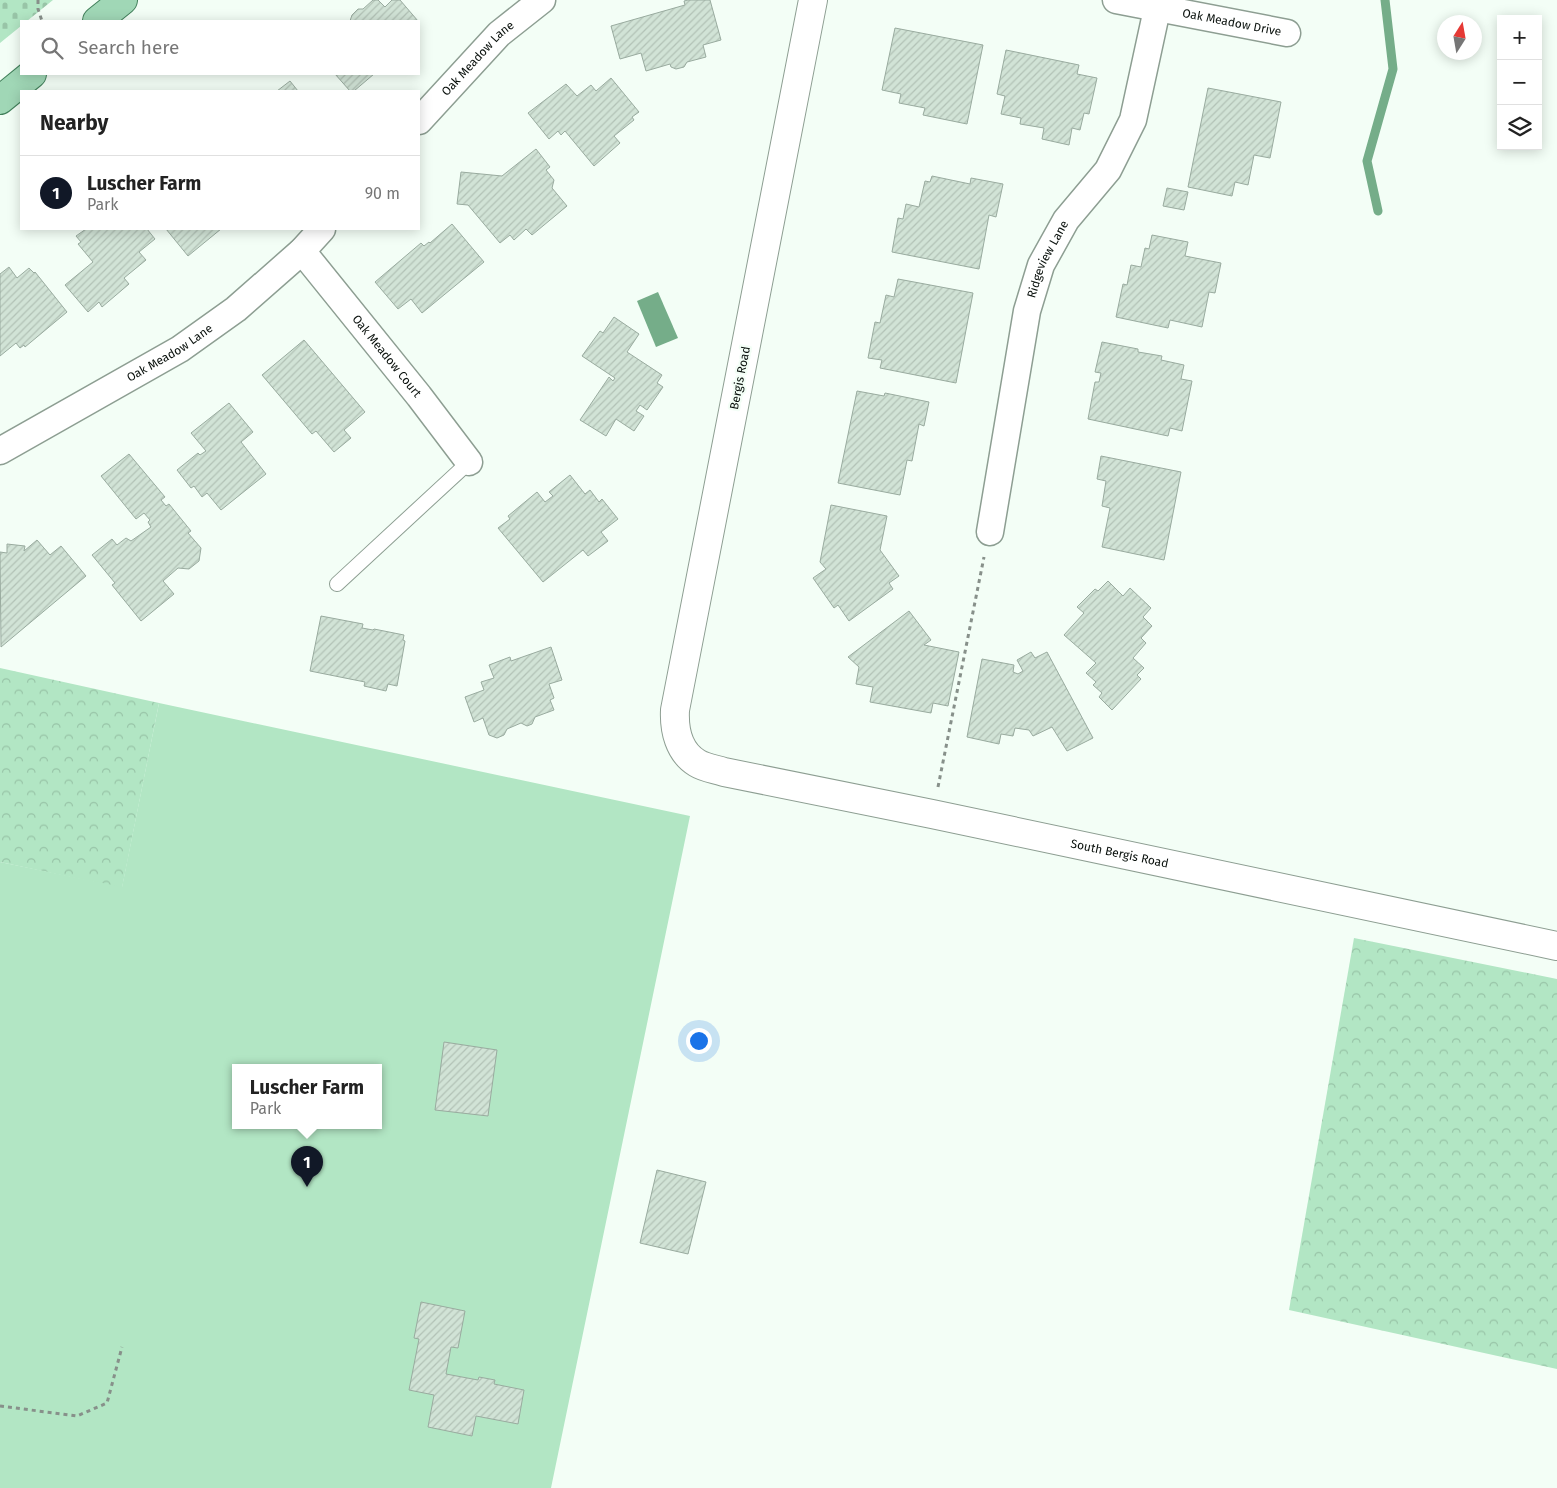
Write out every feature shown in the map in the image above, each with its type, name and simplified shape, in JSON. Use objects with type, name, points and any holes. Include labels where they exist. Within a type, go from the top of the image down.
[{"type":"main road","points":[[98,20],[123,0]]},
{"type":"main road","points":[[0,100],[31,75]]},
{"type":"street","name":"Oak Meadow Lane","points":[[420,120],[500,34],[542,0]]},
{"type":"street","name":"Bergis Road","points":[[686,753],[676,730],[675,710],[813,0]]},
{"type":"street","name":"Oak Meadow Drive","points":[[1116,0],[1159,4],[1288,33]]},
{"type":"street","name":"Ridgeview Lane","points":[[990,532],[1027,311],[1041,266],[1066,220],[1108,170],[1133,120],[1159,4]]},
{"type":"street","name":"Oak Meadow Lane","points":[[0,450],[180,350],[236,308],[302,251],[321,230]]},
{"type":"street","name":"Oak Meadow Court","points":[[302,251],[419,396],[469,462]]},
{"type":"street","name":"South Bergis Road","points":[[686,753],[696,762],[724,772],[1557,946]]},
{"type":"lane","points":[[337,584],[469,462]]},
{"type":"path","points":[[38,0],[38,9],[42,20]]},
{"type":"path","points":[[932,814],[975,596],[990,532]]},
{"type":"path","points":[[0,1406],[77,1416],[107,1403],[122,1347]]},
{"type":"green space","points":[[0,0],[53,0],[28,20],[20,20],[20,27],[0,43]]},
{"type":"green space","points":[[0,668],[159,703],[122,888],[0,862]]},
{"type":"green space","points":[[159,703],[690,816],[551,1488],[0,1488],[0,862],[122,887]]},
{"type":"green space","points":[[1354,938],[1557,979],[1557,1369],[1289,1310]]},
{"type":"shaded area","points":[[658,292],[678,338],[656,347],[637,301]]},
{"type":"building","points":[[373,0],[378,0],[385,7],[392,0],[400,0],[417,20],[350,20],[358,9],[363,9]]},
{"type":"building","points":[[710,0],[721,40],[703,45],[706,57],[687,62],[684,67],[676,69],[671,67],[670,64],[646,71],[641,53],[620,59],[611,26],[685,5],[684,1]]},
{"type":"building","points":[[895,28],[983,45],[967,124],[923,115],[925,108],[899,103],[901,94],[882,90]]},
{"type":"building","points":[[1006,50],[1079,65],[1077,74],[1097,78],[1089,114],[1084,113],[1080,130],[1072,128],[1069,145],[1042,139],[1044,128],[1020,124],[1021,118],[1001,114],[1005,96],[997,94]]},
{"type":"building","points":[[336,75],[373,75],[355,90],[349,90]]},
{"type":"building","points":[[611,78],[639,112],[632,117],[634,120],[614,136],[620,143],[594,166],[565,131],[561,135],[558,131],[549,139],[528,113],[566,84],[577,96],[591,85],[596,91]]},
{"type":"building","points":[[290,81],[297,90],[278,90]]},
{"type":"building","points":[[1208,88],[1281,102],[1270,158],[1254,155],[1248,185],[1235,182],[1232,196],[1188,187]]},
{"type":"building","points":[[536,149],[550,167],[546,170],[554,180],[552,188],[567,206],[532,235],[526,229],[514,240],[510,235],[500,243],[468,205],[457,204],[461,172],[502,176]]},
{"type":"building","points":[[932,176],[970,184],[971,178],[1003,184],[996,217],[989,215],[979,269],[892,252],[898,218],[903,219],[906,204],[919,207],[925,181],[930,182]]},
{"type":"building","points":[[1167,188],[1188,192],[1184,210],[1163,206]]},
{"type":"building","points":[[452,224],[484,262],[422,313],[411,299],[398,309],[375,282],[421,243],[424,246],[430,243]]},
{"type":"building","points":[[85,230],[148,230],[155,239],[139,252],[146,260],[124,278],[129,284],[102,307],[99,302],[88,312],[65,285],[93,262],[78,244],[81,242],[76,236]]},
{"type":"building","points":[[167,230],[220,230],[188,256]]},
{"type":"building","points":[[1152,235],[1188,242],[1185,256],[1221,263],[1215,293],[1209,292],[1202,327],[1170,320],[1168,328],[1116,317],[1123,284],[1127,285],[1131,265],[1141,267],[1145,248],[1149,249]]},
{"type":"building","points":[[9,267],[17,278],[29,268],[35,272],[67,312],[25,347],[24,345],[20,348],[16,343],[0,356],[0,274]]},
{"type":"building","points":[[898,279],[973,293],[956,383],[880,368],[882,360],[868,358],[875,322],[880,323],[886,295],[894,297]]},
{"type":"building","points":[[614,317],[639,334],[627,352],[662,375],[657,383],[663,387],[647,410],[640,405],[636,411],[644,416],[634,431],[616,419],[606,436],[580,420],[609,377],[613,381],[615,378],[582,356],[600,331],[603,333]]},
{"type":"building","points":[[304,340],[365,412],[344,430],[351,438],[334,452],[316,431],[312,434],[262,375]]},
{"type":"building","points":[[1102,342],[1138,349],[1138,352],[1162,356],[1161,360],[1184,365],[1181,379],[1192,381],[1182,431],[1170,428],[1168,436],[1088,419],[1095,382],[1099,382],[1101,373],[1095,372]]},
{"type":"building","points":[[857,391],[884,396],[885,393],[929,402],[924,426],[919,424],[912,461],[907,460],[900,495],[838,483]]},
{"type":"building","points":[[229,403],[253,432],[241,442],[266,474],[221,510],[207,493],[202,497],[194,486],[191,488],[177,470],[198,453],[200,455],[206,451],[191,433]]},
{"type":"building","points":[[129,454],[165,497],[161,500],[166,506],[169,504],[191,531],[188,533],[201,548],[199,561],[189,569],[178,568],[163,581],[174,594],[141,621],[112,585],[115,583],[92,555],[112,539],[117,545],[126,538],[131,541],[151,527],[148,522],[150,520],[144,513],[136,519],[101,476]]},
{"type":"building","points":[[1101,456],[1181,472],[1164,560],[1102,547],[1110,508],[1102,506],[1106,481],[1097,479]]},
{"type":"building","points":[[570,475],[585,494],[590,490],[599,502],[602,499],[618,519],[601,532],[608,541],[588,556],[583,550],[543,582],[498,528],[510,519],[508,516],[537,492],[545,502],[553,496],[549,492]]},
{"type":"building","points":[[831,505],[887,516],[880,550],[899,576],[889,583],[893,589],[849,621],[838,605],[834,608],[813,578],[826,569],[820,562]]},
{"type":"building","points":[[37,540],[50,555],[61,546],[86,576],[1,647],[0,552],[7,553],[7,544],[25,546],[24,551]]},
{"type":"building","points":[[1108,581],[1123,596],[1130,588],[1151,608],[1143,617],[1152,626],[1141,638],[1146,643],[1133,658],[1144,668],[1137,675],[1141,679],[1112,710],[1099,697],[1102,693],[1093,685],[1096,682],[1086,673],[1096,663],[1064,635],[1084,613],[1077,607],[1095,589],[1098,591]]},
{"type":"building","points":[[909,611],[931,640],[924,645],[959,652],[948,706],[933,703],[931,713],[870,702],[873,687],[856,684],[859,667],[848,657]]},
{"type":"building","points":[[321,616],[363,624],[362,628],[404,635],[403,640],[405,641],[397,686],[388,684],[386,691],[364,686],[365,682],[310,671]]},
{"type":"building","points":[[551,647],[562,680],[549,684],[554,698],[550,700],[554,710],[535,717],[532,724],[527,726],[521,723],[507,729],[504,735],[497,738],[489,735],[483,718],[474,722],[465,697],[484,690],[481,682],[494,678],[489,665],[510,657],[511,661]]},
{"type":"building","points":[[1031,652],[1035,658],[1047,652],[1093,738],[1067,751],[1052,727],[1033,736],[1029,730],[1015,728],[1013,736],[1001,734],[999,744],[967,737],[982,659],[1014,665],[1013,672],[1018,674],[1023,671],[1017,660]]},
{"type":"building","points":[[444,1042],[497,1050],[488,1116],[435,1110]]},
{"type":"building","points":[[657,1170],[706,1182],[688,1254],[640,1243]]},
{"type":"building","points":[[421,1302],[465,1311],[458,1348],[451,1347],[446,1374],[478,1380],[479,1377],[495,1380],[494,1384],[524,1390],[518,1424],[476,1416],[472,1436],[428,1427],[434,1395],[409,1390],[419,1339],[414,1338]]},
{"type":"waterway","points":[[1378,211],[1367,161],[1393,69],[1385,0]]},
{"type":"place","name":"Luscher Farm","points":[[307,1187]]}]
